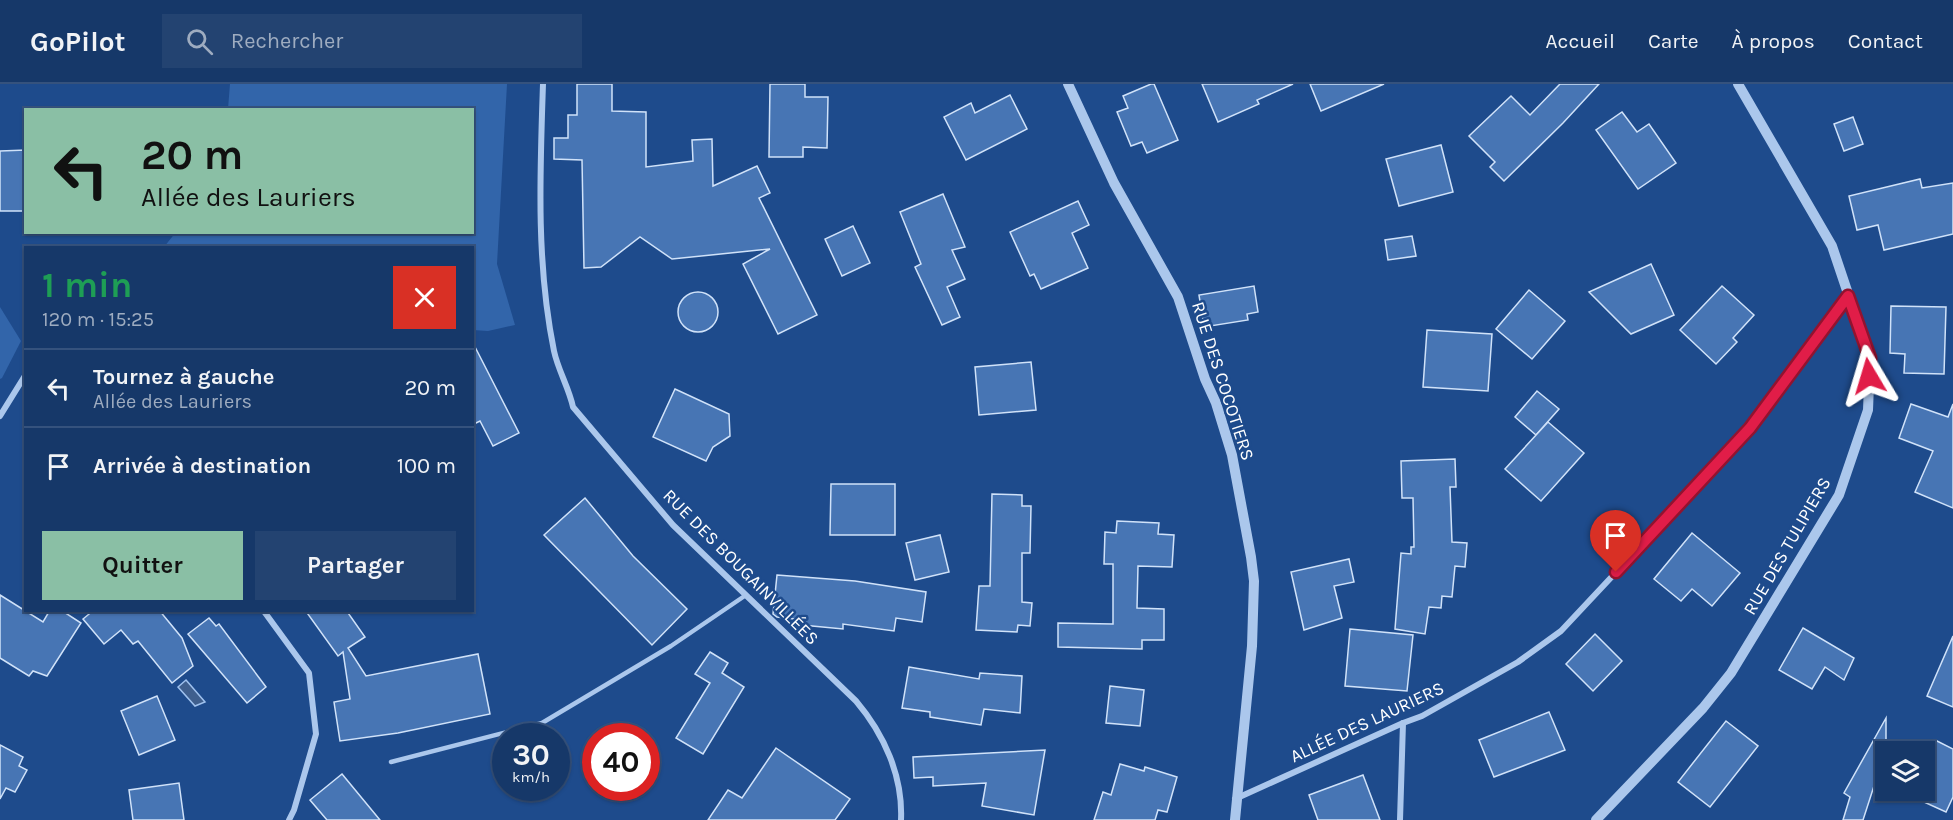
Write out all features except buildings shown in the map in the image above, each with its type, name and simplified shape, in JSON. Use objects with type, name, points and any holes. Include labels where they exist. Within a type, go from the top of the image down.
[{"type":"street","name":"RUE DES BOUGAINVILLÉES","points":[[543,84],[540,173],[544,284],[555,353],[570,392],[573,407],[673,525],[856,701],[870,718],[888,752],[900,791],[901,820]]},
{"type":"street","name":"RUE DES COCOTIERS","points":[[1068,84],[1114,183],[1178,297],[1232,455],[1254,581],[1252,646],[1235,820]]},
{"type":"street","name":"RUE DES TULIPIERS","points":[[1596,820],[1703,708],[1731,673],[1839,495],[1868,410],[1870,358],[1832,246],[1738,84]]},
{"type":"street","name":"ALLÉE DES LAURIERS","points":[[1236,799],[1422,716],[1518,662],[1561,631],[1750,428],[1848,296]]},
{"type":"street","points":[[0,416],[24,377]]},
{"type":"street","points":[[264,612],[309,673],[316,734],[289,820]]},
{"type":"street","points":[[1400,820],[1403,723]]},
{"type":"lane","points":[[391,762],[542,723],[671,646],[746,595]]},
{"type":"shaded area","points":[[230,84],[507,84],[497,264],[515,325],[488,331],[474,330],[474,246],[165,246],[174,234],[474,234],[474,108],[228,108]]},
{"type":"shaded area","points":[[0,307],[21,341],[0,379]]},
{"type":"shaded area","points":[[186,680],[205,702],[195,706],[178,687]]},
{"type":"route","points":[[1616,572],[1750,428],[1848,296],[1870,358],[1869,376]]}]
